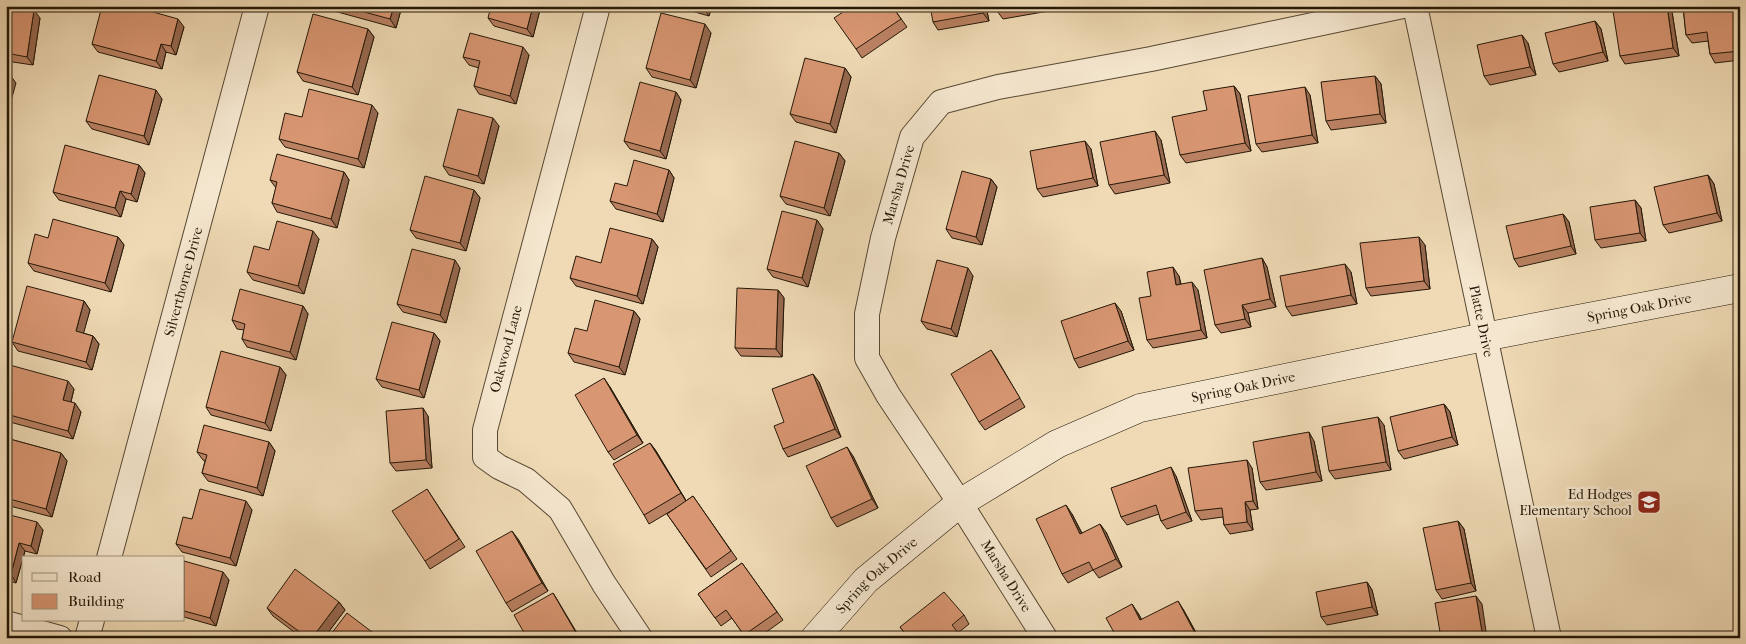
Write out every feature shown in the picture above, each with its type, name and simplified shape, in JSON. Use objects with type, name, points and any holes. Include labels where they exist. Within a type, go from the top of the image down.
[{"type":"street","name":"Silverthorne Drive","points":[[110,556],[257,6]]},
{"type":"street","name":"Oakwood Lane","points":[[598,6],[485,430],[485,457],[499,467],[526,480],[560,509],[604,584],[640,638]]},
{"type":"street","name":"Marsha Drive","points":[[1045,638],[960,503],[888,395],[867,358],[867,314],[883,238],[912,137],[941,102],[998,87],[1151,59],[1403,6]]},
{"type":"street","name":"Platte Drive","points":[[1415,6],[1549,638]]},
{"type":"street","name":"Spring Oak Drive","points":[[815,638],[866,580],[960,503],[1058,444],[1140,408],[1484,337],[1740,288]]},
{"type":"street","points":[[87,638],[91,622]]},
{"type":"street","points":[[6,623],[60,638]]},
{"type":"building","points":[[6,6],[34,10],[27,57],[6,53]]},
{"type":"building","points":[[102,6],[132,6],[178,19],[171,46],[161,44],[156,61],[92,44]]},
{"type":"building","points":[[342,6],[394,6],[390,19]]},
{"type":"building","points":[[491,6],[533,6],[527,29],[488,18]]},
{"type":"building","points":[[852,6],[892,6],[901,19],[856,49],[834,18]]},
{"type":"building","points":[[930,6],[982,6],[983,13],[933,22]]},
{"type":"building","points":[[996,6],[1024,6],[997,11]]},
{"type":"building","points":[[1646,6],[1667,6],[1673,48],[1620,56],[1613,11]]},
{"type":"building","points":[[1683,6],[1735,6],[1740,51],[1710,54],[1707,32],[1686,35]]},
{"type":"building","points":[[661,13],[705,24],[690,80],[646,68]]},
{"type":"building","points":[[313,14],[368,29],[352,87],[297,72]]},
{"type":"building","points":[[1595,21],[1603,52],[1553,64],[1545,33]]},
{"type":"building","points":[[470,33],[523,47],[510,96],[474,86],[480,61],[463,57]]},
{"type":"building","points":[[1522,35],[1530,67],[1484,76],[1477,45]]},
{"type":"building","points":[[805,58],[845,68],[830,124],[790,114]]},
{"type":"building","points":[[6,74],[10,75],[6,89]]},
{"type":"building","points":[[99,75],[156,90],[144,136],[86,121]]},
{"type":"building","points":[[1375,76],[1380,114],[1326,121],[1321,82]]},
{"type":"building","points":[[640,82],[676,92],[660,151],[624,141]]},
{"type":"building","points":[[1234,86],[1245,143],[1180,155],[1172,117],[1207,110],[1203,91]]},
{"type":"building","points":[[1305,87],[1312,135],[1256,144],[1248,96]]},
{"type":"building","points":[[309,89],[372,105],[358,159],[279,139],[285,113],[302,117]]},
{"type":"building","points":[[458,109],[493,118],[478,176],[443,166]]},
{"type":"building","points":[[1155,131],[1164,175],[1109,185],[1100,142]]},
{"type":"building","points":[[795,141],[839,153],[824,208],[780,196]]},
{"type":"building","points":[[1085,141],[1093,178],[1037,189],[1030,151]]},
{"type":"building","points":[[65,145],[139,165],[131,194],[120,191],[115,208],[53,192]]},
{"type":"building","points":[[277,154],[344,172],[331,219],[272,203],[277,182],[270,180]]},
{"type":"building","points":[[634,160],[669,170],[657,214],[610,201],[615,183],[627,186]]},
{"type":"building","points":[[962,171],[991,179],[976,237],[946,229]]},
{"type":"building","points":[[1708,175],[1717,213],[1663,225],[1654,187]]},
{"type":"building","points":[[425,176],[474,190],[460,243],[410,230]]},
{"type":"building","points":[[1635,200],[1640,233],[1595,240],[1590,207]]},
{"type":"building","points":[[782,211],[817,220],[802,278],[767,269]]},
{"type":"building","points":[[1563,214],[1571,246],[1514,259],[1506,226]]},
{"type":"building","points":[[53,219],[118,237],[105,283],[28,263],[35,234],[48,238]]},
{"type":"building","points":[[277,221],[313,231],[298,286],[247,272],[254,246],[269,250]]},
{"type":"building","points":[[610,228],[652,239],[637,296],[570,278],[576,256],[601,263]]},
{"type":"building","points":[[1419,237],[1424,281],[1366,288],[1360,243]]},
{"type":"building","points":[[412,249],[455,260],[440,315],[397,304]]},
{"type":"building","points":[[1262,258],[1270,299],[1242,305],[1245,319],[1215,325],[1204,270]]},
{"type":"building","points":[[937,260],[968,268],[951,329],[921,321]]},
{"type":"building","points":[[1345,264],[1351,295],[1286,307],[1280,276]]},
{"type":"building","points":[[1173,267],[1176,285],[1192,282],[1201,330],[1147,340],[1139,298],[1151,296],[1147,272]]},
{"type":"building","points":[[27,286],[84,301],[76,331],[93,336],[86,362],[12,342]]},
{"type":"building","points":[[737,288],[778,290],[776,349],[735,348]]},
{"type":"building","points":[[240,289],[303,306],[290,352],[242,339],[245,324],[232,320]]},
{"type":"building","points":[[595,300],[634,311],[619,367],[568,353],[575,328],[587,331]]},
{"type":"building","points":[[1115,303],[1128,341],[1074,359],[1061,321]]},
{"type":"building","points":[[392,322],[434,333],[419,390],[376,379]]},
{"type":"building","points":[[991,350],[1020,398],[979,422],[951,374]]},
{"type":"building","points":[[221,351],[280,367],[265,423],[206,407]]},
{"type":"building","points":[[6,364],[68,381],[63,400],[75,403],[68,431],[6,414]]},
{"type":"building","points":[[813,374],[835,429],[783,449],[774,426],[784,422],[772,389]]},
{"type":"building","points":[[604,378],[637,435],[608,452],[575,395]]},
{"type":"building","points":[[1444,404],[1452,437],[1398,451],[1390,417]]},
{"type":"building","points":[[423,408],[426,460],[390,463],[386,411]]},
{"type":"building","points":[[1378,417],[1386,462],[1329,471],[1322,427]]},
{"type":"building","points":[[204,425],[269,442],[257,488],[202,473],[207,455],[197,452]]},
{"type":"building","points":[[1309,432],[1316,472],[1260,482],[1253,442]]},
{"type":"building","points":[[6,438],[61,453],[46,509],[6,498]]},
{"type":"building","points":[[650,443],[681,493],[644,515],[613,464]]},
{"type":"building","points":[[847,447],[872,499],[831,518],[806,466]]},
{"type":"building","points":[[1247,460],[1253,501],[1245,502],[1247,522],[1224,525],[1222,508],[1195,511],[1188,468]]},
{"type":"building","points":[[1171,467],[1186,512],[1161,521],[1156,505],[1121,517],[1111,488]]},
{"type":"building","points":[[200,489],[246,501],[230,558],[176,544],[183,517],[192,519]]},
{"type":"building","points":[[427,489],[459,539],[425,561],[392,511]]},
{"type":"building","points":[[693,496],[731,551],[706,569],[667,514]]},
{"type":"building","points":[[1066,505],[1080,534],[1100,524],[1116,559],[1093,570],[1089,562],[1062,574],[1036,519]]},
{"type":"building","points":[[6,514],[37,522],[31,546],[19,543],[11,574],[6,573]]},
{"type":"building","points":[[1458,521],[1471,583],[1436,590],[1423,528]]},
{"type":"building","points":[[512,531],[542,583],[506,603],[476,551]]},
{"type":"building","points":[[185,561],[223,572],[210,618],[185,611]]},
{"type":"building","points":[[742,563],[777,612],[744,635],[726,610],[715,618],[698,594]]},
{"type":"building","points":[[295,569],[339,602],[312,638],[308,638],[267,608]]},
{"type":"building","points":[[1367,582],[1372,607],[1321,617],[1316,592]]},
{"type":"building","points":[[944,592],[964,615],[952,625],[962,638],[909,638],[900,627]]},
{"type":"building","points":[[553,593],[579,638],[527,638],[514,615]]},
{"type":"building","points":[[1476,596],[1483,638],[1441,638],[1435,603]]},
{"type":"building","points":[[1178,601],[1196,635],[1190,638],[1117,638],[1106,618],[1132,604],[1140,620]]},
{"type":"building","points":[[347,613],[380,638],[328,638]]},
{"type":"place","name":"Ed Hodges Elementary School","points":[[1649,502]]}]
